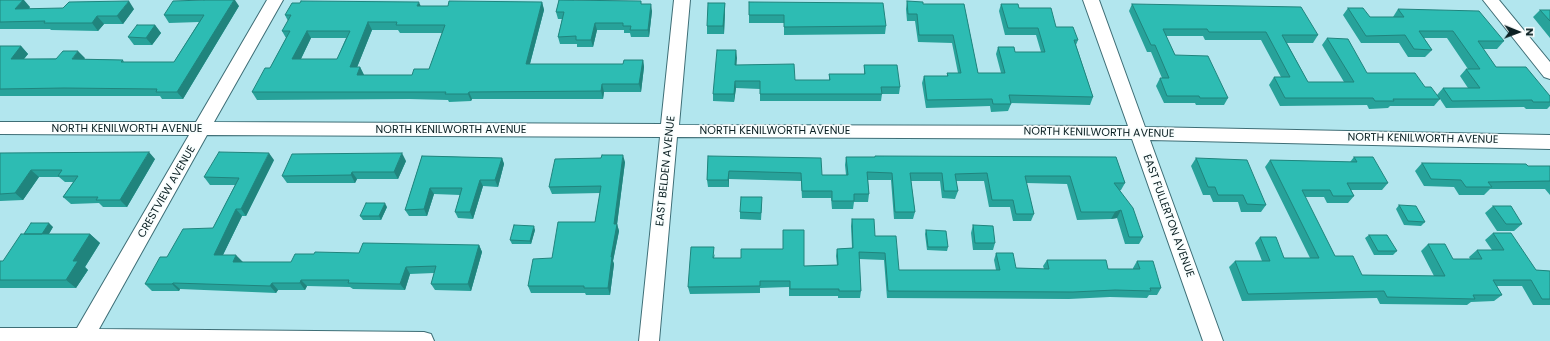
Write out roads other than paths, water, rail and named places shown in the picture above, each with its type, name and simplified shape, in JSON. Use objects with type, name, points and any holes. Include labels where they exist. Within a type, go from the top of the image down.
[{"type":"street","name":"CRESTVIEW AVENUE","points":[[82,339],[203,129],[275,0]]},
{"type":"street","name":"EAST BELDEN AVENUE","points":[[650,341],[682,0]]},
{"type":"street","name":"EAST FULLERTON AVENUE","points":[[1091,0],[1213,341]]},
{"type":"street","points":[[1491,0],[1550,73]]},
{"type":"street","name":"NORTH KENILWORTH AVENUE","points":[[0,128],[1138,133],[1550,142]]},
{"type":"street","points":[[0,337],[82,339],[424,341]]}]
